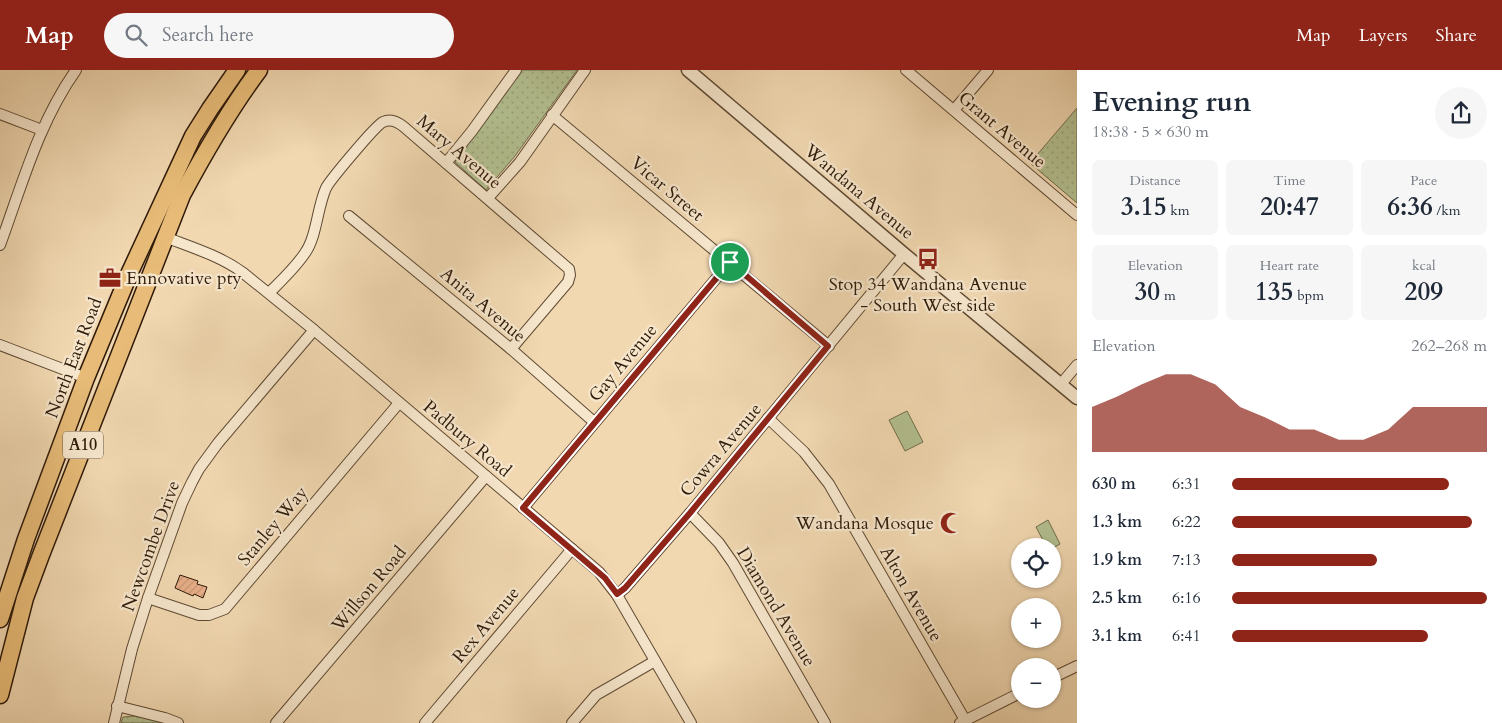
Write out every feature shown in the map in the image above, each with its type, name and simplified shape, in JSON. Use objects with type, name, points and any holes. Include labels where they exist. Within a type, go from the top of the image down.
[{"type":"highway","name":"North East Road","points":[[0,619],[26,539],[86,378],[130,272],[193,136],[237,70]]},
{"type":"highway","name":"A10","points":[[0,695],[25,598],[165,237],[182,196],[203,154],[259,70]]},
{"type":"highway","points":[[130,272],[153,244],[165,237],[157,213]]},
{"type":"highway","points":[[0,671],[9,656]]},
{"type":"street","points":[[0,245],[42,130],[63,88],[76,70]]},
{"type":"street","points":[[446,163],[472,131],[516,70]]},
{"type":"street","points":[[488,198],[520,162],[585,70]]},
{"type":"street","name":"Wandana Avenue","points":[[688,70],[1077,398]]},
{"type":"street","name":"Grant Avenue","points":[[906,70],[1077,215]]},
{"type":"street","points":[[954,110],[988,70]]},
{"type":"street","points":[[0,114],[42,130]]},
{"type":"street","name":"Vicar Street","points":[[552,115],[730,262],[828,346]]},
{"type":"street","name":"Mary Avenue","points":[[269,293],[305,253],[326,188],[383,122],[390,120],[397,122],[570,269],[568,282],[511,350]]},
{"type":"street","name":"Anita Avenue","points":[[349,216],[511,350],[594,422]]},
{"type":"street","name":"Padbury Road","points":[[165,237],[232,265],[269,293],[572,548],[605,578],[617,594],[690,723]]},
{"type":"street","name":"Cowra Avenue","points":[[617,594],[625,588],[690,513],[904,254]]},
{"type":"street","name":"Gay Avenue","points":[[523,508],[730,262]]},
{"type":"street","name":"Newcombe Drive","points":[[114,723],[117,706],[148,598],[182,503],[199,469],[218,443],[314,330]]},
{"type":"street","points":[[0,345],[86,378]]},
{"type":"street","points":[[1061,384],[1077,365]]},
{"type":"street","name":"Stanley Way","points":[[148,598],[199,615],[209,616],[224,609],[399,403]]},
{"type":"street","name":"Alton Avenue","points":[[768,418],[804,452],[829,484],[962,722]]},
{"type":"street","name":"Willson Road","points":[[276,723],[486,476]]},
{"type":"street","name":"Diamond Avenue","points":[[690,513],[719,543],[733,563],[825,723]]},
{"type":"street","name":"Rex Avenue","points":[[425,723],[572,548]]},
{"type":"street","points":[[572,723],[596,695],[655,661]]},
{"type":"street","points":[[1061,674],[1077,666]]},
{"type":"street","points":[[962,722],[1011,698]]},
{"type":"street","points":[[117,706],[166,718],[178,723]]},
{"type":"green space","points":[[521,70],[577,70],[515,156],[486,190],[455,162]]},
{"type":"green space","points":[[1077,108],[1077,203],[1030,163]]},
{"type":"green space","points":[[907,411],[923,442],[905,451],[889,420]]},
{"type":"green space","points":[[1048,520],[1057,538],[1042,538],[1036,527]]},
{"type":"green space","points":[[123,717],[153,718],[169,723],[121,723]]},
{"type":"building","points":[[180,575],[198,581],[197,584],[207,587],[203,598],[175,588]]},
{"type":"place","name":"Stop 34 Wandana Avenue - South West side","points":[[928,259]]},
{"type":"place","name":"Ennovative pty","points":[[110,278]]},
{"type":"place","name":"Wandana Mosque","points":[[951,523]]},
{"type":"route","points":[[730,262],[828,346],[690,513],[625,588],[617,594],[605,578],[523,508],[730,262]]}]
